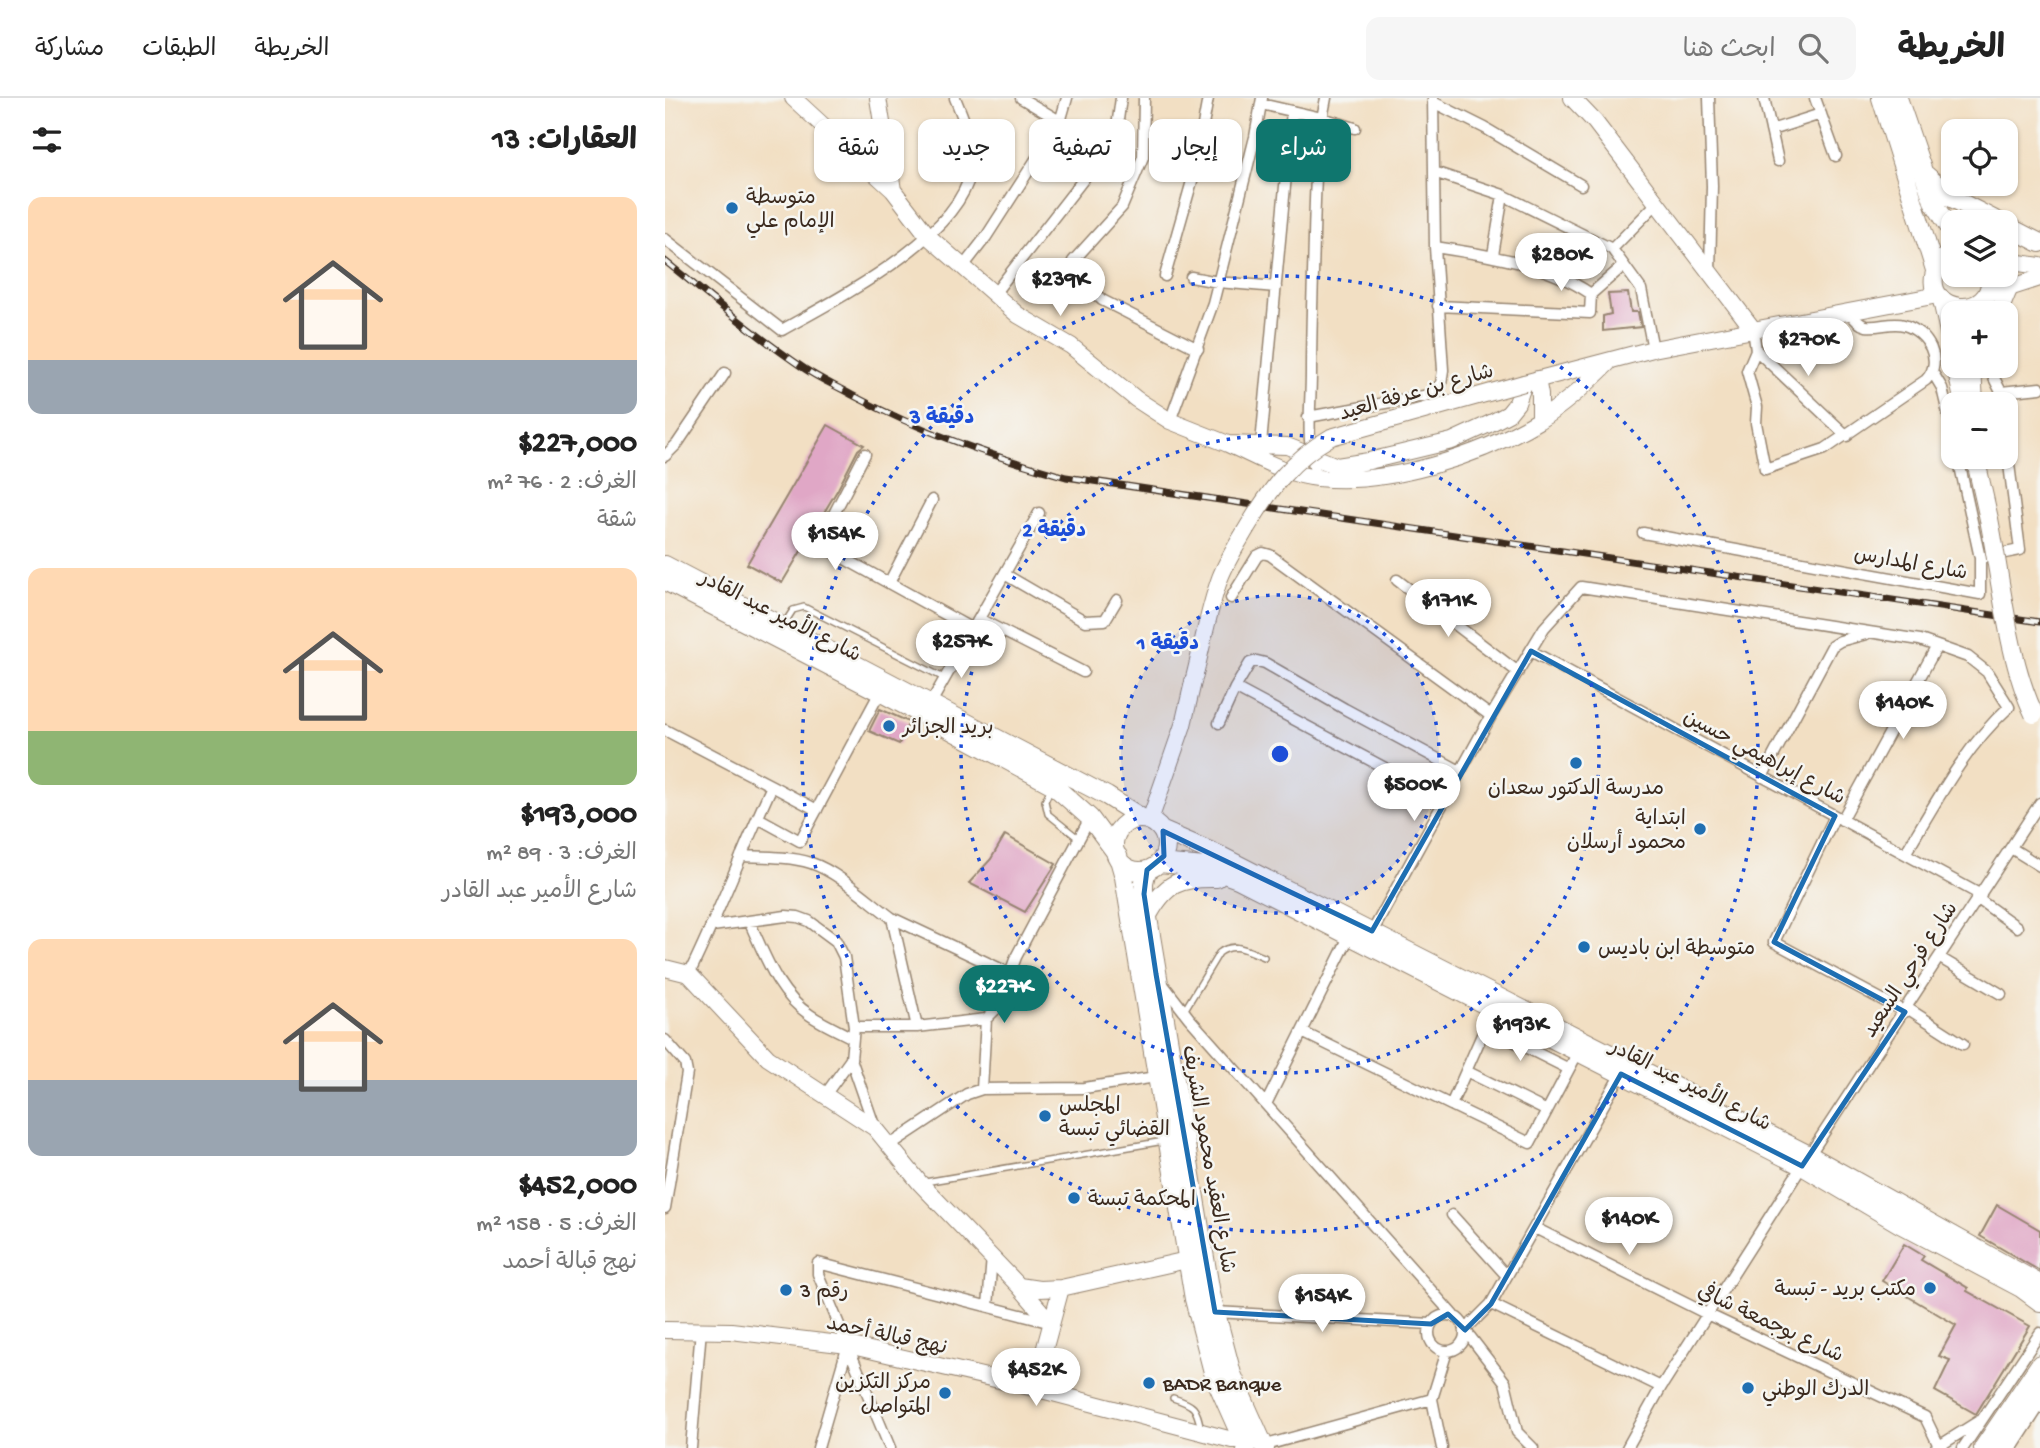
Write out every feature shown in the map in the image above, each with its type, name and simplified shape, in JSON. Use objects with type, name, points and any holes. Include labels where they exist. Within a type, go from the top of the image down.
[{"type":"main road","points":[[1881,98],[1935,270],[1934,283],[1941,301]]},
{"type":"main road","points":[[1898,98],[1905,107],[1923,172],[1933,201],[1941,214]]},
{"type":"main road","points":[[1923,172],[1952,198],[1976,210]]},
{"type":"main road","points":[[2018,232],[2040,243]]},
{"type":"main road","points":[[1935,270],[1941,260]]},
{"type":"main road","points":[[2004,301],[2010,287]]},
{"type":"main road","points":[[1940,297],[1946,301]]},
{"type":"main road","points":[[1979,469],[2015,658],[2026,697],[2037,718]]},
{"type":"main road","name":"شارع الأمير عبد القادر","points":[[665,565],[782,626],[1053,785],[1090,818],[1117,855]]},
{"type":"main road","name":"شارع الأمير عبد القادر","points":[[665,581],[880,692],[927,710],[1107,796],[1151,823],[1219,855],[1493,1010],[1805,1161],[1900,1224],[2021,1288],[2040,1302]]},
{"type":"main road","points":[[1133,819],[1151,823],[1166,848],[1153,866],[1134,870],[1120,861],[1117,855],[1114,845],[1119,829],[1133,819]]},
{"type":"main road","name":"شارع العقيد محمود الشريف","points":[[1117,855],[1124,877],[1187,1260],[1208,1358],[1221,1394],[1255,1444]]},
{"type":"main road","name":"شارع الأمير عبد القادر","points":[[1153,866],[1205,867],[1361,934],[2040,1284]]},
{"type":"main road","name":"شارع العقيد محمود الشريف","points":[[1153,866],[1144,882],[1147,917],[1215,1312],[1255,1444]]},
{"type":"main road","points":[[1147,917],[1162,893],[1175,882],[1192,878],[1238,879]]},
{"type":"main road","points":[[1983,1448],[2040,1364]]},
{"type":"main road","points":[[2000,1448],[2040,1388]]},
{"type":"street","points":[[793,98],[893,190],[929,237],[1018,315],[1071,346],[1136,399],[1170,421],[1283,469],[1317,478],[1358,479],[1430,465],[1472,451],[1540,420],[1583,388],[1608,363]]},
{"type":"street","points":[[879,98],[893,190]]},
{"type":"street","points":[[665,239],[782,330],[845,294],[929,237],[961,195],[971,170],[969,135],[955,98]]},
{"type":"street","points":[[1021,98],[1055,119]]},
{"type":"street","points":[[1061,119],[1067,98]]},
{"type":"street","points":[[1118,119],[1121,98]]},
{"type":"street","points":[[1144,98],[1143,157],[1122,207],[1073,261],[1071,270],[1101,300],[1198,349]]},
{"type":"street","points":[[1165,276],[1195,174],[1208,98]]},
{"type":"street","points":[[1317,478],[1310,454],[1308,417],[1316,183],[1326,98]]},
{"type":"street","points":[[1572,98],[1595,122],[1753,329],[1756,350],[1747,371],[1757,407],[1756,424],[1765,468],[1825,449],[1933,373]]},
{"type":"street","points":[[1709,98],[1712,186],[1710,272]]},
{"type":"street","points":[[1764,98],[1778,161]]},
{"type":"street","points":[[1815,98],[1836,156]]},
{"type":"street","points":[[1308,417],[1429,395],[1441,384],[1443,370],[1435,247],[1433,100],[1581,185]]},
{"type":"street","points":[[1170,421],[1198,349],[1218,282],[1261,101],[1355,128]]},
{"type":"street","points":[[1261,444],[1292,111]]},
{"type":"street","points":[[1771,130],[1821,114]]},
{"type":"street","points":[[963,268],[1029,170]]},
{"type":"street","points":[[1434,172],[1503,195],[1612,249],[1640,289],[1653,349]]},
{"type":"street","points":[[994,294],[1081,182]]},
{"type":"street","points":[[1493,255],[1503,195]]},
{"type":"street","points":[[1612,249],[1657,203]]},
{"type":"street","points":[[1435,247],[1493,255],[1570,280],[1591,294]]},
{"type":"street","points":[[2018,262],[2040,265]]},
{"type":"street","points":[[1438,306],[1590,313],[1591,294],[1623,266]]},
{"type":"street","points":[[1191,277],[1276,287]]},
{"type":"street","points":[[2018,285],[2040,278]]},
{"type":"street","points":[[1986,301],[2010,287]]},
{"type":"street","name":"شارع بن عرفة العيد","points":[[1151,823],[1184,726],[1220,578],[1271,488],[1310,449],[1331,437],[1653,349],[1940,297]]},
{"type":"street","points":[[1850,312],[1854,319],[1866,326],[1903,324],[1913,329],[1934,354],[1933,373],[1943,392]]},
{"type":"street","points":[[1756,350],[1847,436]]},
{"type":"street","points":[[665,456],[677,444],[726,373]]},
{"type":"street","points":[[1228,444],[1287,446],[1337,466],[1350,465],[1452,441],[1508,414],[1530,381],[1541,395],[1540,420]]},
{"type":"street","points":[[2018,394],[2040,388]]},
{"type":"street","points":[[866,454],[824,533],[829,550],[972,629]]},
{"type":"street","points":[[1961,469],[1980,558]]},
{"type":"street","name":"شارع المدارس","points":[[1643,533],[1980,594],[1980,558],[2020,550],[2010,469]]},
{"type":"street","points":[[889,583],[932,500]]},
{"type":"street","points":[[927,710],[1039,513]]},
{"type":"street","points":[[1231,598],[1257,556],[1263,553],[1270,555],[1491,716]]},
{"type":"street","points":[[1006,575],[1085,621],[1105,620],[1117,600]]},
{"type":"street","points":[[1397,580],[1518,672]]},
{"type":"street","points":[[1266,1104],[1302,1032],[1445,800],[1544,628],[1581,587],[1920,640],[1968,657],[1987,673],[2009,707],[1986,727],[1972,746],[1905,854]]},
{"type":"street","points":[[979,619],[1083,673]]},
{"type":"street","points":[[1762,777],[1832,646],[1872,632]]},
{"type":"street","points":[[1937,646],[1838,818],[1774,942],[1906,1010],[1963,1044]]},
{"type":"street","name":"شارع إبراهيمي حسين","points":[[1531,651],[1905,854],[1979,897],[2017,926]]},
{"type":"street","points":[[1219,723],[1250,663],[1257,661],[1460,771]]},
{"type":"street","points":[[1235,688],[1445,800]]},
{"type":"street","points":[[791,859],[880,692]]},
{"type":"street","points":[[665,730],[817,810]]},
{"type":"street","points":[[689,974],[772,786]]},
{"type":"street","name":"شارع فرحي السعيد","points":[[1627,1448],[1661,1387],[1805,1161],[2040,803]]},
{"type":"street","points":[[758,818],[800,841]]},
{"type":"street","points":[[749,920],[778,983],[792,1000],[810,1015],[854,1033],[986,1019],[997,1009],[1016,957],[1090,818]]},
{"type":"street","points":[[2011,848],[2040,866]]},
{"type":"street","points":[[740,856],[791,859],[813,864],[892,918],[1009,973]]},
{"type":"street","points":[[712,926],[786,916],[798,917],[809,921],[836,941],[844,957],[854,1033],[851,1059],[875,1128]]},
{"type":"street","points":[[892,918],[917,1027]]},
{"type":"street","points":[[1940,958],[2001,994]]},
{"type":"street","points":[[665,968],[689,974],[768,1058],[875,1128],[921,1183],[1051,1323]]},
{"type":"street","points":[[1156,974],[1184,1011],[1461,1321],[1505,1382],[1517,1432],[1533,1448]]},
{"type":"street","points":[[1451,1105],[1493,1010]]},
{"type":"street","points":[[982,1089],[986,1019]]},
{"type":"street","points":[[1485,1027],[1569,1069]]},
{"type":"street","points":[[1302,1032],[1530,1143],[1578,1052]]},
{"type":"street","points":[[665,1040],[685,1063],[687,1073],[665,1208]]},
{"type":"street","points":[[825,1095],[851,1059]]},
{"type":"street","points":[[1466,1071],[1547,1111]]},
{"type":"street","points":[[1453,1315],[1438,1317],[1431,1324],[1429,1336],[1435,1347],[1447,1351],[1459,1347],[1465,1330],[1491,1304],[1621,1074]]},
{"type":"street","points":[[890,1145],[968,1094],[982,1089],[1084,1088],[1156,1077]]},
{"type":"street","points":[[1452,1215],[1506,1275]]},
{"type":"street","name":"شارع بوجمعة شافي","points":[[1535,1228],[1709,1315],[1925,1416],[1938,1447]]},
{"type":"street","points":[[988,1306],[992,1257]]},
{"type":"street","points":[[1019,1286],[1039,1289],[1061,1287],[1187,1260]]},
{"type":"street","points":[[890,1448],[818,1274],[818,1263],[1051,1323]]},
{"type":"street","points":[[1034,1388],[1061,1287]]},
{"type":"street","points":[[1491,1304],[1661,1387]]},
{"type":"street","points":[[1215,1312],[1431,1324]]},
{"type":"street","points":[[691,1448],[701,1329]]},
{"type":"street","name":"نهج قبالة أحمد","points":[[665,1330],[731,1331],[848,1345],[1034,1388],[1255,1444]]},
{"type":"street","points":[[1963,1448],[2040,1333]]},
{"type":"street","points":[[818,1448],[848,1345]]},
{"type":"street","points":[[1442,1448],[1432,1399],[1447,1351]]},
{"type":"street","points":[[1255,1444],[1432,1399]]},
{"type":"street","points":[[2012,1448],[2040,1405]]},
{"type":"street","points":[[1938,1447],[1984,1417]]},
{"type":"lane","points":[[782,626],[793,610],[804,607],[944,678]]},
{"type":"lane","points":[[1053,785],[1045,801],[1048,814],[1079,839]]},
{"type":"lane","points":[[1184,1011],[1219,953],[1225,948],[1235,946],[1265,957]]},
{"type":"lane","points":[[921,1183],[1167,1140]]},
{"type":"lane","points":[[1173,1398],[1191,1404],[1198,1413],[1202,1432]]},
{"type":"highlighted area","points":[[1531,651],[1835,816],[1774,942],[1905,1012],[1802,1166],[1621,1074],[1491,1304],[1465,1330],[1448,1314],[1431,1324],[1215,1312],[1156,974],[1144,894],[1147,870],[1164,856],[1163,831],[1372,931]]},
{"type":"building","points":[[1628,293],[1631,312],[1638,312],[1641,327],[1603,331],[1603,316],[1611,314],[1608,294]]},
{"type":"building","points":[[828,425],[864,445],[858,450],[782,583],[747,564]]},
{"type":"building","name":"بريد الجزائر","points":[[880,709],[909,722],[899,744],[869,731]]},
{"type":"building","points":[[1005,835],[1056,864],[1025,912],[969,883],[991,859]]},
{"type":"building","points":[[1997,1205],[2040,1230],[2040,1271],[1980,1236]]},
{"type":"building","points":[[1904,1244],[1924,1256],[1921,1260],[1968,1288],[1967,1291],[2030,1326],[1976,1414],[1935,1391],[1950,1360],[1939,1356],[1956,1325],[1882,1281]]},
{"type":"railway","points":[[665,261],[769,343],[822,379],[931,432],[1066,477],[2040,622]]},
{"type":"place","name":"متوسطة الإمام علي","points":[[732,208]]},
{"type":"place","name":"بريد الجزائر","points":[[889,726]]},
{"type":"place","name":"مدرسة الدكتور سعدان","points":[[1576,763]]},
{"type":"place","name":"ابتداية محمود أرسلان","points":[[1700,829]]},
{"type":"place","name":"متوسطة ابن باديس","points":[[1584,947]]},
{"type":"place","name":"المجلس القضائي تبسة","points":[[1045,1116]]},
{"type":"place","name":"المحكمة تبسة","points":[[1074,1198]]},
{"type":"place","name":"مكتب بريد - تبسة","points":[[1930,1288]]},
{"type":"place","name":"رقم 3","points":[[786,1290]]},
{"type":"place","name":"BADR Banque","points":[[1149,1383]]},
{"type":"place","name":"الدرك الوطني","points":[[1748,1388]]},
{"type":"place","name":"مركز التكزين المتواصل","points":[[945,1393]]}]
